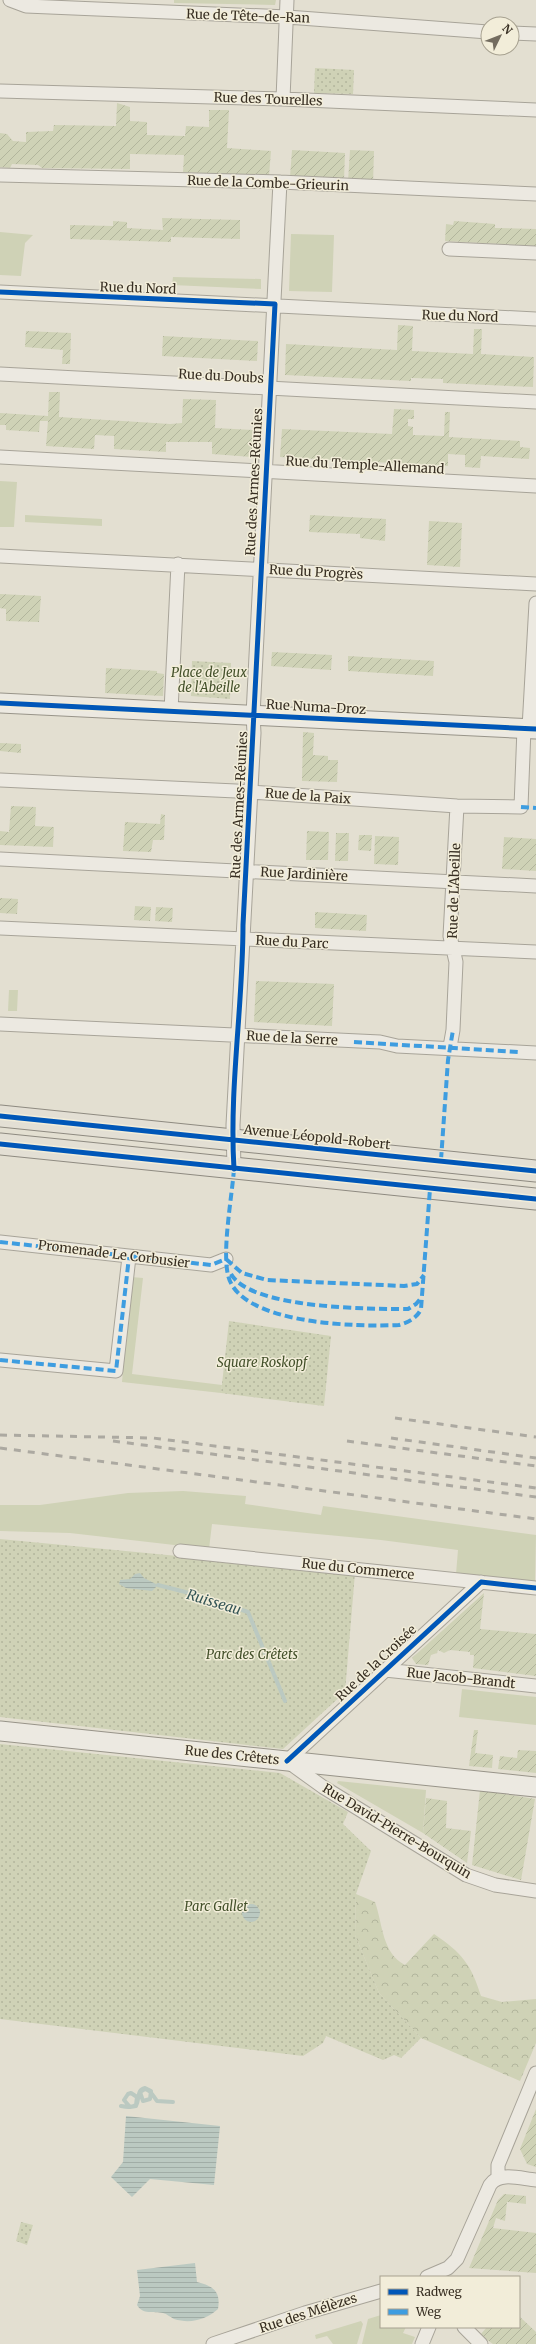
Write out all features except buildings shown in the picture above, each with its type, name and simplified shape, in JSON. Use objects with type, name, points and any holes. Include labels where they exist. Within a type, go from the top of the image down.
[{"type":"main road","name":"Avenue Léopold-Robert","points":[[0,1116],[536,1171]]},
{"type":"main road","points":[[0,1144],[536,1199]]},
{"type":"street","name":"Rue de Tête-de-Ran","points":[[10,0],[26,6],[287,17],[480,31]]},
{"type":"street","points":[[283,99],[287,0]]},
{"type":"street","points":[[520,33],[536,34]]},
{"type":"street","name":"Rue des Tourelles","points":[[0,91],[283,99],[536,110]]},
{"type":"street","name":"Rue de la Combe-Grieurin","points":[[0,176],[280,182],[536,194]]},
{"type":"street","name":"Rue des Armes-Réunies","points":[[234,1169],[232,1139],[239,1036],[251,792],[253,715],[280,182]]},
{"type":"street","points":[[449,249],[536,253]]},
{"type":"street","name":"Rue du Nord","points":[[0,292],[274,304],[536,319]]},
{"type":"street","name":"Rue du Doubs","points":[[0,374],[269,390],[536,402]]},
{"type":"street","name":"Rue du Temple-Allemand","points":[[0,458],[265,470],[536,486]]},
{"type":"street","name":"Rue du Progrès","points":[[0,556],[178,564],[536,584]]},
{"type":"street","points":[[171,711],[178,564]]},
{"type":"street","points":[[530,728],[536,603]]},
{"type":"street","name":"Rue Numa-Droz","points":[[0,703],[530,728]]},
{"type":"street","name":"Rue de la Paix","points":[[0,780],[251,792],[457,806],[521,807],[530,728]]},
{"type":"street","name":"Rue de L'Abeille","points":[[450,1047],[453,1030],[456,962],[450,936],[457,806]]},
{"type":"street","name":"Rue Jardinière","points":[[0,859],[536,886]]},
{"type":"street","name":"Rue du Parc","points":[[0,928],[536,952]]},
{"type":"street","name":"Rue de la Serre","points":[[0,1024],[450,1047],[536,1053]]},
{"type":"street","name":"Promenade Le Corbusier","points":[[0,1242],[211,1265],[226,1259]]},
{"type":"street","points":[[0,1360],[116,1371],[129,1257]]},
{"type":"street","name":"Rue du Commerce","points":[[180,1551],[536,1588]]},
{"type":"street","name":"Rue de la Croisée","points":[[287,1761],[481,1582]]},
{"type":"street","name":"Rue Jacob-Brandt","points":[[385,1670],[536,1686]]},
{"type":"street","name":"Rue des Crêtets","points":[[0,1731],[536,1787]]},
{"type":"street","name":"Rue David-Pierre-Bourquin","points":[[287,1761],[323,1787],[466,1875],[495,1885],[536,1892]]},
{"type":"street","points":[[498,2178],[498,2166],[535,2079]]},
{"type":"street","points":[[431,2276],[448,2272],[461,2253],[490,2185],[498,2178],[536,2180]]},
{"type":"street","name":"Rue des Mélèzes","points":[[212,2344],[305,2313],[380,2291]]},
{"type":"street","points":[[422,2344],[429,2328]]},
{"type":"street","points":[[465,2328],[481,2344]]},
{"type":"green space","points":[[174,0],[276,0],[275,5],[174,3]]},
{"type":"green space","points":[[315,68],[354,70],[353,94],[314,93]]},
{"type":"green space","points":[[117,103],[130,107],[130,121],[147,122],[147,135],[185,136],[186,126],[209,127],[209,110],[229,110],[227,148],[271,151],[269,176],[183,172],[184,155],[130,154],[130,169],[42,168],[38,165],[12,164],[10,168],[0,167],[0,133],[7,134],[13,141],[26,142],[26,132],[53,131],[54,125],[116,126]]},
{"type":"green space","points":[[292,150],[345,153],[344,180],[290,177]]},
{"type":"green space","points":[[350,150],[374,151],[373,184],[348,182]]},
{"type":"green space","points":[[162,218],[240,220],[240,239],[171,237],[171,242],[70,239],[70,225],[113,226],[113,221],[127,222],[127,228],[163,230]]},
{"type":"green space","points":[[454,221],[495,224],[495,228],[536,229],[536,246],[445,241],[446,224],[453,225]]},
{"type":"green space","points":[[0,232],[33,235],[25,243],[21,276],[0,275]]},
{"type":"green space","points":[[291,234],[334,235],[332,292],[289,291]]},
{"type":"green space","points":[[173,277],[261,279],[261,289],[172,285]]},
{"type":"green space","points":[[398,325],[413,326],[412,351],[473,354],[474,329],[482,329],[481,354],[534,357],[533,387],[443,383],[443,379],[411,378],[411,381],[285,375],[286,344],[397,350]]},
{"type":"green space","points":[[26,331],[71,333],[70,364],[62,364],[63,350],[25,347]]},
{"type":"green space","points":[[163,336],[258,341],[257,361],[162,356]]},
{"type":"green space","points":[[49,392],[60,392],[59,417],[170,424],[182,423],[183,399],[216,400],[215,428],[253,430],[252,457],[212,454],[212,442],[166,442],[166,452],[114,449],[114,436],[95,435],[94,449],[46,446],[48,421],[40,421],[39,432],[6,430],[6,425],[0,425],[0,413],[48,416]]},
{"type":"green space","points":[[394,409],[414,410],[414,419],[408,419],[408,426],[413,427],[413,435],[444,436],[445,412],[450,412],[449,437],[520,441],[520,447],[530,448],[529,459],[481,456],[480,468],[465,467],[465,455],[448,454],[448,466],[280,457],[282,429],[392,434]]},
{"type":"green space","points":[[0,481],[17,482],[14,527],[0,527]]},
{"type":"green space","points":[[25,515],[102,519],[102,526],[25,522]]},
{"type":"green space","points":[[310,515],[386,519],[385,541],[360,538],[360,534],[309,532]]},
{"type":"green space","points":[[429,521],[462,523],[460,567],[427,565]]},
{"type":"green space","points":[[0,594],[41,596],[39,622],[6,621],[6,609],[0,608]]},
{"type":"green space","points":[[272,652],[332,655],[331,670],[271,666]]},
{"type":"green space","points":[[348,656],[434,661],[433,676],[348,671]]},
{"type":"green space","name":"Place de Jeux de l'Abeille","points":[[192,661],[231,663],[230,699],[191,696]]},
{"type":"green space","points":[[106,668],[157,671],[157,673],[164,674],[163,696],[105,693]]},
{"type":"green space","points":[[303,732],[314,733],[313,755],[328,756],[328,760],[338,760],[337,782],[302,781]]},
{"type":"green space","points":[[0,743],[21,744],[21,753],[0,751]]},
{"type":"green space","points":[[11,806],[36,807],[35,826],[54,827],[53,847],[0,845],[0,831],[9,832]]},
{"type":"green space","points":[[161,814],[165,815],[164,840],[153,840],[151,852],[123,851],[125,822],[160,824]]},
{"type":"green space","points":[[307,831],[329,832],[328,860],[306,860]]},
{"type":"green space","points":[[336,833],[349,833],[348,861],[335,861]]},
{"type":"green space","points":[[359,835],[372,835],[371,851],[358,850]]},
{"type":"green space","points":[[375,836],[399,837],[398,865],[374,864]]},
{"type":"green space","points":[[504,837],[536,839],[536,871],[502,869]]},
{"type":"green space","points":[[0,898],[18,899],[17,914],[0,913]]},
{"type":"green space","points":[[135,906],[151,907],[150,921],[134,920]]},
{"type":"green space","points":[[156,907],[173,908],[172,922],[155,921]]},
{"type":"green space","points":[[315,912],[367,915],[366,931],[315,928]]},
{"type":"green space","points":[[256,981],[334,984],[332,1026],[254,1022]]},
{"type":"green space","points":[[9,990],[18,990],[17,1011],[8,1011]]},
{"type":"green space","points":[[131,1277],[143,1278],[132,1374],[222,1385],[221,1393],[122,1382]]},
{"type":"green space","name":"Square Roskopf","points":[[229,1321],[331,1336],[324,1406],[221,1393]]},
{"type":"green space","points":[[183,1491],[246,1496],[245,1504],[321,1515],[323,1506],[536,1535],[535,1582],[456,1574],[458,1550],[381,1540],[212,1524],[209,1549],[70,1533],[0,1531],[0,1505],[40,1505],[128,1493]]},
{"type":"green space","name":"Parc des Crêtets","points":[[0,1539],[355,1573],[345,1692],[283,1749],[0,1717]]},
{"type":"green space","points":[[484,1593],[480,1629],[536,1634],[536,1676],[473,1668],[474,1655],[470,1655],[470,1652],[450,1650],[444,1653],[438,1650],[437,1653],[431,1655],[428,1665],[416,1664],[412,1658]]},
{"type":"green space","points":[[462,1689],[536,1697],[536,1725],[459,1717]]},
{"type":"green space","points":[[474,1730],[478,1730],[475,1753],[493,1755],[492,1768],[469,1766]]},
{"type":"green space","name":"Parc Gallet","points":[[0,1744],[280,1773],[348,1812],[343,1824],[371,1851],[356,1894],[355,1935],[379,1993],[421,2038],[401,2058],[394,2055],[383,2060],[326,2036],[323,2043],[303,2056],[0,2019]]},
{"type":"green space","points":[[518,1750],[536,1751],[536,1773],[498,1769],[500,1756],[517,1758]]},
{"type":"green space","points":[[338,1781],[426,1790],[423,1833],[337,1783]]},
{"type":"green space","points":[[480,1790],[535,1799],[521,1880],[472,1865]]},
{"type":"green space","points":[[426,1798],[447,1801],[446,1828],[471,1831],[467,1863],[423,1833]]},
{"type":"green space","points":[[356,1894],[375,1902],[384,1938],[397,1960],[405,1965],[434,1934],[452,1947],[464,1960],[473,1975],[481,1996],[502,2002],[536,1999],[536,2043],[520,2081],[421,2038],[379,1993],[355,1935]]},
{"type":"green space","points":[[536,2109],[536,2167],[527,2164],[520,2149]]},
{"type":"green space","points":[[504,2194],[526,2196],[526,2204],[507,2202],[505,2221],[496,2218],[493,2228],[536,2233],[536,2273],[469,2268],[498,2200]]},
{"type":"green space","points":[[21,2222],[33,2225],[27,2245],[16,2241]]},
{"type":"green space","points":[[380,2315],[380,2328],[406,2328],[403,2333],[415,2337],[412,2344],[362,2344],[368,2319]]},
{"type":"green space","points":[[520,2317],[536,2332],[536,2344],[493,2344],[480,2335],[486,2328],[520,2328]]},
{"type":"green space","points":[[361,2321],[363,2324],[357,2344],[333,2344],[327,2336],[316,2339],[315,2335]]},
{"type":"shaded area","points":[[140,1573],[144,1578],[158,1585],[152,1591],[126,1588],[119,1584],[120,1580],[130,1579],[135,1574]]},
{"type":"shaded area","points":[[251,1904],[257,1907],[260,1913],[257,1919],[251,1922],[245,1919],[242,1913],[245,1907]]},
{"type":"shaded area","points":[[126,2116],[220,2126],[214,2185],[150,2179],[132,2197],[111,2177],[123,2162]]},
{"type":"shaded area","points":[[195,2263],[197,2282],[207,2285],[215,2290],[219,2303],[218,2309],[208,2316],[198,2320],[186,2321],[174,2319],[163,2313],[148,2312],[139,2308],[137,2305],[140,2296],[137,2270]]},
{"type":"waterway","name":"Ruisseau","points":[[158,1585],[197,1595],[248,1612],[285,1701]]},
{"type":"waterway","points":[[121,2106],[130,2107],[136,2105],[137,2097],[131,2093],[128,2094],[124,2100],[130,2107],[136,2106],[139,2093],[142,2089],[145,2088],[151,2091],[150,2099],[143,2101],[140,2092],[145,2089],[150,2092],[152,2094],[157,2101],[173,2102]]},
{"type":"railway","points":[[395,1418],[536,1437]]},
{"type":"railway","points":[[0,1435],[153,1438],[536,1488]]},
{"type":"railway","points":[[391,1438],[536,1458]]},
{"type":"railway","points":[[113,1441],[536,1497]]},
{"type":"railway","points":[[347,1441],[536,1466]]},
{"type":"railway","points":[[0,1448],[536,1519]]},
{"type":"marked path","points":[[521,807],[536,808]]},
{"type":"marked path","points":[[441,1160],[448,1060],[453,1030]]},
{"type":"marked path","points":[[354,1042],[519,1052]]},
{"type":"marked path","points":[[234,1169],[228,1223],[226,1264],[228,1275],[237,1292],[254,1304],[276,1313],[303,1320],[330,1323],[357,1325],[399,1325],[417,1315],[421,1309],[430,1189]]},
{"type":"marked path","points":[[0,1242],[211,1265],[226,1259]]},
{"type":"marked path","points":[[0,1360],[116,1371],[129,1257]]},
{"type":"marked path","points":[[226,1259],[242,1273],[267,1280],[404,1286],[417,1284],[424,1275]]},
{"type":"marked path","points":[[231,1274],[243,1286],[262,1294],[313,1305],[408,1309],[416,1304],[422,1297]]},
{"type":"cycle path","points":[[0,292],[275,304],[241,986],[233,1108],[234,1169]]},
{"type":"cycle path","points":[[0,703],[536,729]]},
{"type":"cycle path","points":[[0,1116],[536,1171]]},
{"type":"cycle path","points":[[0,1144],[536,1199]]},
{"type":"cycle path","points":[[287,1761],[481,1582],[536,1588]]}]
